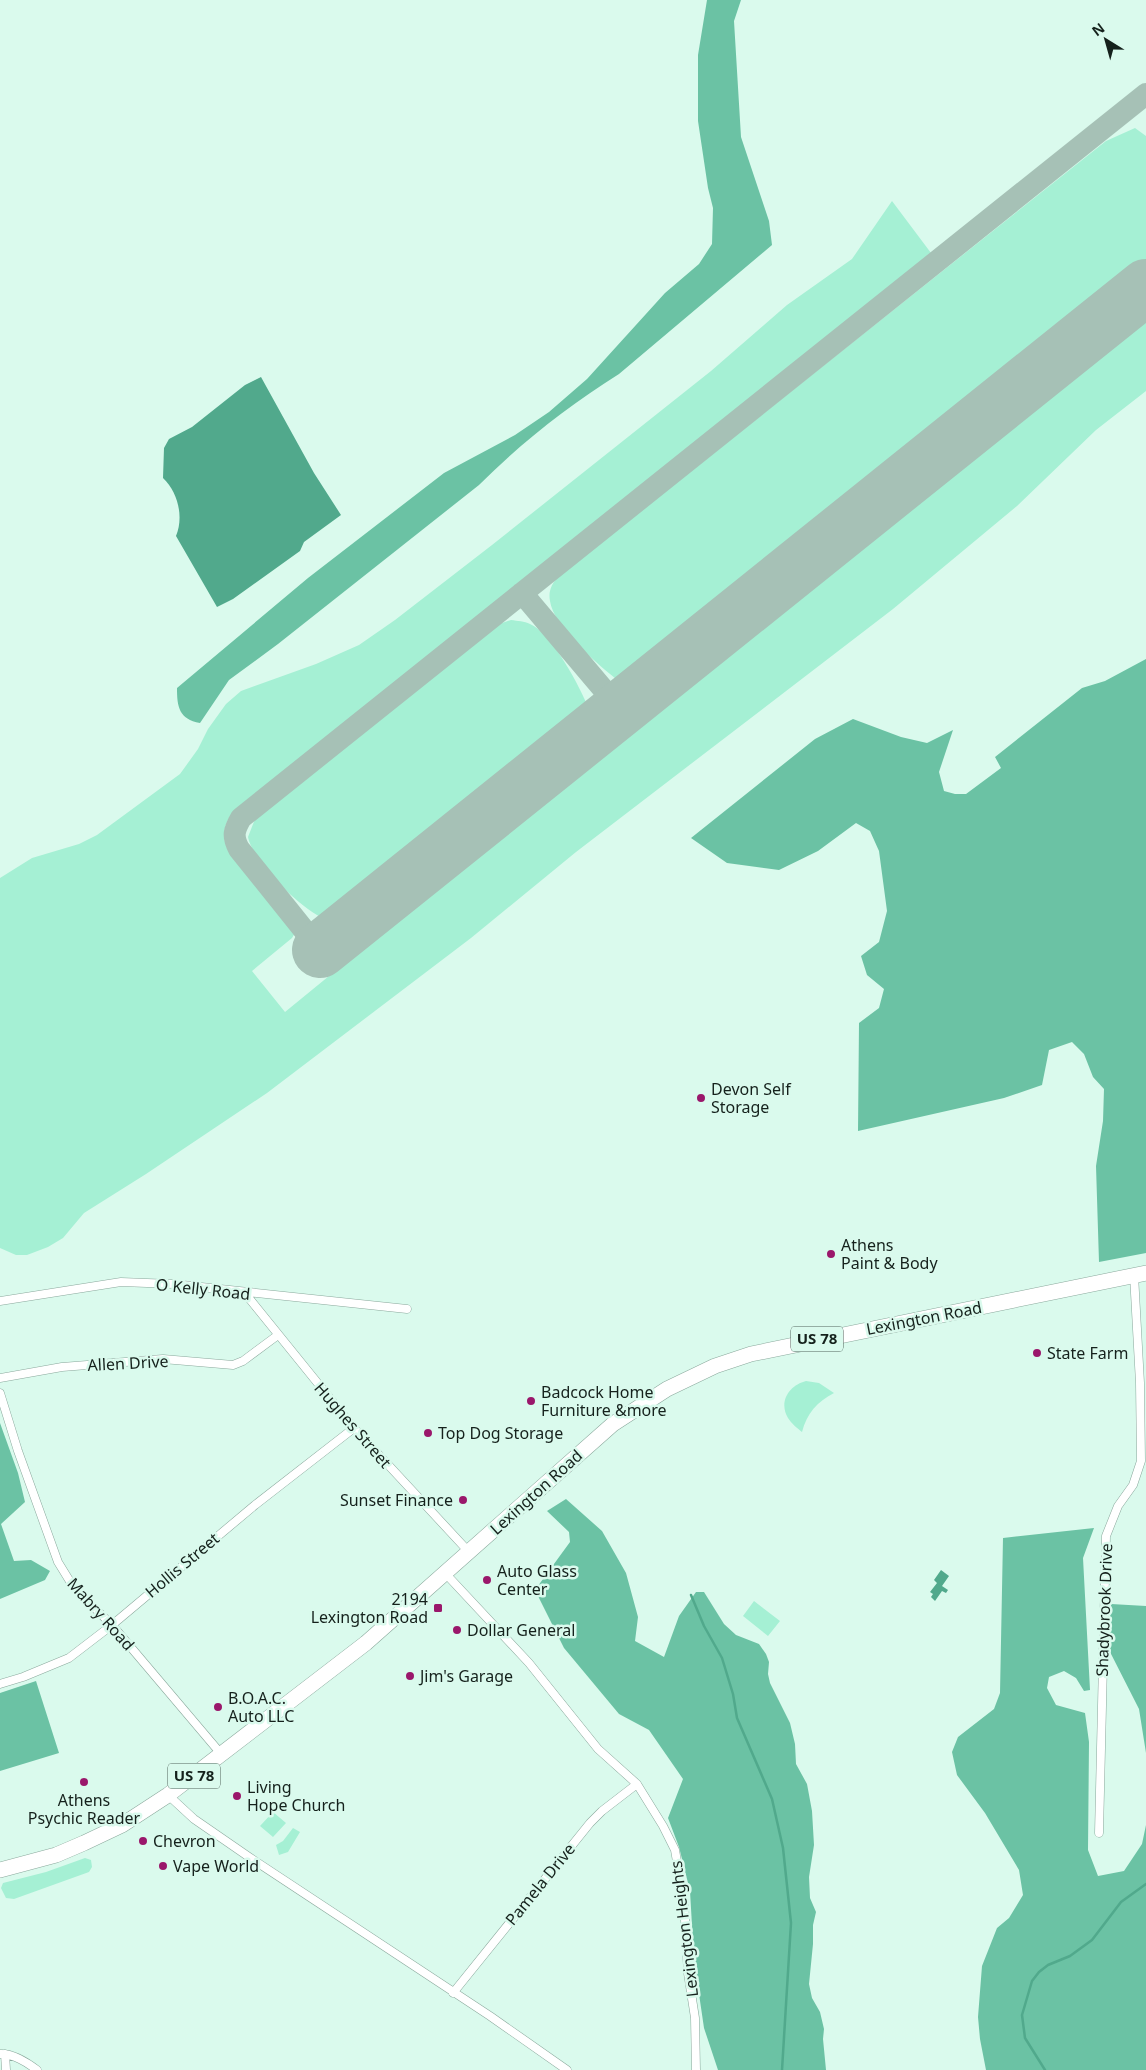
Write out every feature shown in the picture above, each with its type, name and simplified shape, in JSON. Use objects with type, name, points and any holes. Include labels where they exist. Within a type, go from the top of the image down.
[{"type":"highway","name":"Lexington Road","points":[[0,1870],[56,1855],[84,1843],[122,1825],[168,1795],[366,1643],[613,1424],[667,1389],[714,1366],[751,1354],[816,1339],[1140,1274]]},
{"type":"street","name":"Shadybrook Drive","points":[[1098,1833],[1106,1536],[1118,1506],[1133,1485],[1141,1461],[1140,1274]]},
{"type":"street","name":"O Kelly Road","points":[[0,1301],[121,1282],[173,1284],[407,1309]]},
{"type":"street","name":"Hughes Street","points":[[244,1292],[354,1428],[469,1552]]},
{"type":"street","name":"Allen Drive","points":[[0,1378],[62,1367],[163,1359],[233,1365],[243,1361],[277,1338],[278,1335]]},
{"type":"street","name":"Mabry Road","points":[[0,1393],[18,1451],[58,1562],[74,1588],[112,1625],[222,1755]]},
{"type":"street","name":"Hollis Street","points":[[0,1684],[64,1661],[112,1625],[255,1505],[354,1428]]},
{"type":"street","name":"Lexington Heights","points":[[445,1573],[523,1656],[598,1748],[636,1784],[664,1826],[675,1850],[684,1902],[688,1973],[695,2018],[696,2070]]},
{"type":"street","name":"Pamela Drive","points":[[453,1993],[590,1823],[636,1784]]},
{"type":"street","points":[[168,1795],[194,1819],[251,1859],[567,2070]]},
{"type":"street","points":[[3,2054],[6,2070]]},
{"type":"street","points":[[3,2054],[30,2064],[37,2070]]},
{"type":"shaded area","points":[[707,0],[741,0],[734,21],[741,137],[769,221],[772,245],[619,374],[546,426],[511,454],[479,485],[278,644],[229,680],[200,723],[188,719],[183,715],[179,706],[177,688],[308,578],[444,473],[515,435],[549,412],[587,379],[665,293],[699,264],[712,244],[713,208],[708,188],[698,121],[698,55]]},
{"type":"shaded area","points":[[1135,128],[1146,136],[1146,264],[626,680],[619,681],[578,645],[559,622],[550,601],[551,587],[559,576],[1106,141]]},
{"type":"shaded area","points":[[892,201],[931,253],[233,812],[227,821],[224,835],[228,850],[295,933],[292,938],[252,971],[285,1012],[329,976],[326,971],[1146,314],[1146,391],[1096,430],[1017,506],[893,609],[576,852],[471,938],[267,1093],[84,1213],[63,1238],[48,1247],[27,1255],[16,1255],[0,1248],[0,878],[32,858],[79,844],[97,835],[180,774],[226,704],[241,691],[316,664],[359,645],[395,620],[711,371],[787,305],[852,259]]},
{"type":"shaded area","points":[[261,377],[314,473],[341,515],[304,542],[300,551],[233,599],[217,607],[176,536],[179,521],[178,505],[176,497],[163,478],[164,448],[169,439],[192,427],[245,385]]},
{"type":"shaded area","points":[[511,620],[530,624],[547,638],[572,675],[589,709],[325,919],[315,914],[279,884],[258,859],[248,837],[255,819],[499,624]]},
{"type":"shaded area","points":[[1146,659],[1146,1253],[1099,1262],[1096,1166],[1103,1121],[1104,1089],[1093,1077],[1084,1054],[1072,1042],[1049,1050],[1042,1085],[1004,1098],[858,1131],[859,1023],[879,1008],[884,989],[867,975],[861,956],[879,942],[887,911],[879,851],[870,831],[856,823],[818,851],[779,870],[727,863],[691,838],[815,739],[853,719],[901,737],[927,743],[953,730],[939,772],[944,791],[966,794],[1001,768],[995,757],[1082,688],[1105,681]]},
{"type":"shaded area","points":[[806,1381],[819,1383],[834,1393],[814,1409],[807,1419],[802,1432],[792,1424],[785,1412],[784,1406],[787,1395],[791,1390]]},
{"type":"shaded area","points":[[0,1423],[18,1473],[25,1502],[1,1524],[14,1561],[31,1560],[50,1571],[45,1580],[0,1599]]},
{"type":"shaded area","points":[[566,1499],[602,1531],[626,1573],[638,1617],[635,1641],[664,1657],[679,1616],[696,1592],[704,1592],[724,1624],[736,1635],[759,1644],[766,1654],[769,1662],[768,1674],[770,1683],[790,1723],[795,1744],[796,1764],[807,1784],[812,1811],[814,1845],[809,1877],[810,1898],[816,1912],[813,1925],[809,1984],[812,1998],[820,2012],[824,2029],[826,2070],[718,2070],[704,2028],[694,1960],[690,1891],[679,1847],[668,1818],[683,1779],[649,1730],[619,1714],[564,1648],[535,1590],[570,1542],[569,1532],[547,1511]]},
{"type":"shaded area","points":[[1094,1528],[1083,1558],[1090,1690],[1084,1691],[1076,1678],[1064,1671],[1049,1677],[1047,1688],[1056,1705],[1085,1713],[1089,1742],[1088,1850],[1098,1876],[1124,1871],[1142,1844],[1146,1825],[1146,2070],[986,2070],[978,2017],[982,1966],[997,1928],[1009,1918],[1023,1895],[1019,1870],[985,1813],[957,1775],[952,1752],[958,1737],[994,1709],[1000,1693],[1003,1538]]},
{"type":"shaded area","points":[[941,1570],[949,1576],[942,1586],[948,1590],[946,1593],[942,1591],[935,1601],[931,1597],[933,1594],[930,1592],[937,1583],[934,1580]]},
{"type":"shaded area","points":[[754,1601],[780,1621],[768,1636],[743,1616]]},
{"type":"shaded area","points":[[1111,1604],[1146,1606],[1146,1753],[1139,1709],[1108,1648]]},
{"type":"shaded area","points":[[36,1681],[59,1753],[0,1771],[0,1693]]},
{"type":"shaded area","points":[[273,1812],[286,1823],[273,1837],[260,1826]]},
{"type":"shaded area","points":[[293,1828],[300,1832],[288,1852],[279,1855],[276,1845],[283,1841]]},
{"type":"shaded area","points":[[85,1858],[91,1860],[92,1867],[89,1872],[14,1899],[6,1898],[1,1888],[3,1883],[46,1872]]},
{"type":"waterway","points":[[691,1595],[704,1626],[722,1658],[733,1694],[737,1718],[772,1799],[783,1848],[791,1923],[782,2070]]},
{"type":"waterway","points":[[1045,2070],[1025,2038],[1022,2015],[1032,1981],[1048,1965],[1070,1956],[1092,1940],[1121,1902],[1146,1884]]},
{"type":"taxiway","points":[[320,950],[239,849],[235,840],[235,833],[241,818],[1146,94]]},
{"type":"taxiway","points":[[522,593],[620,709]]},
{"type":"runway","points":[[320,950],[1146,287]]},
{"type":"place","name":"Devon Self Storage","points":[[701,1098]]},
{"type":"place","name":"Athens Paint & Body","points":[[831,1254]]},
{"type":"place","name":"State Farm","points":[[1037,1353]]},
{"type":"place","name":"Badcock Home Furniture &more","points":[[531,1401]]},
{"type":"place","name":"Top Dog Storage","points":[[428,1433]]},
{"type":"place","name":"Sunset Finance","points":[[463,1500]]},
{"type":"place","name":"Auto Glass Center","points":[[487,1580]]},
{"type":"place","name":"2194 Lexington Road","points":[[438,1608]]},
{"type":"place","name":"Dollar General","points":[[457,1630]]},
{"type":"place","name":"Jim's Garage","points":[[410,1676]]},
{"type":"place","name":"B.O.A.C. Auto LLC","points":[[218,1707]]},
{"type":"place","name":"Athens Psychic Reader","points":[[84,1782]]},
{"type":"place","name":"Living Hope Church","points":[[237,1796]]},
{"type":"place","name":"Chevron","points":[[143,1841]]},
{"type":"place","name":"Vape World","points":[[163,1866]]}]
